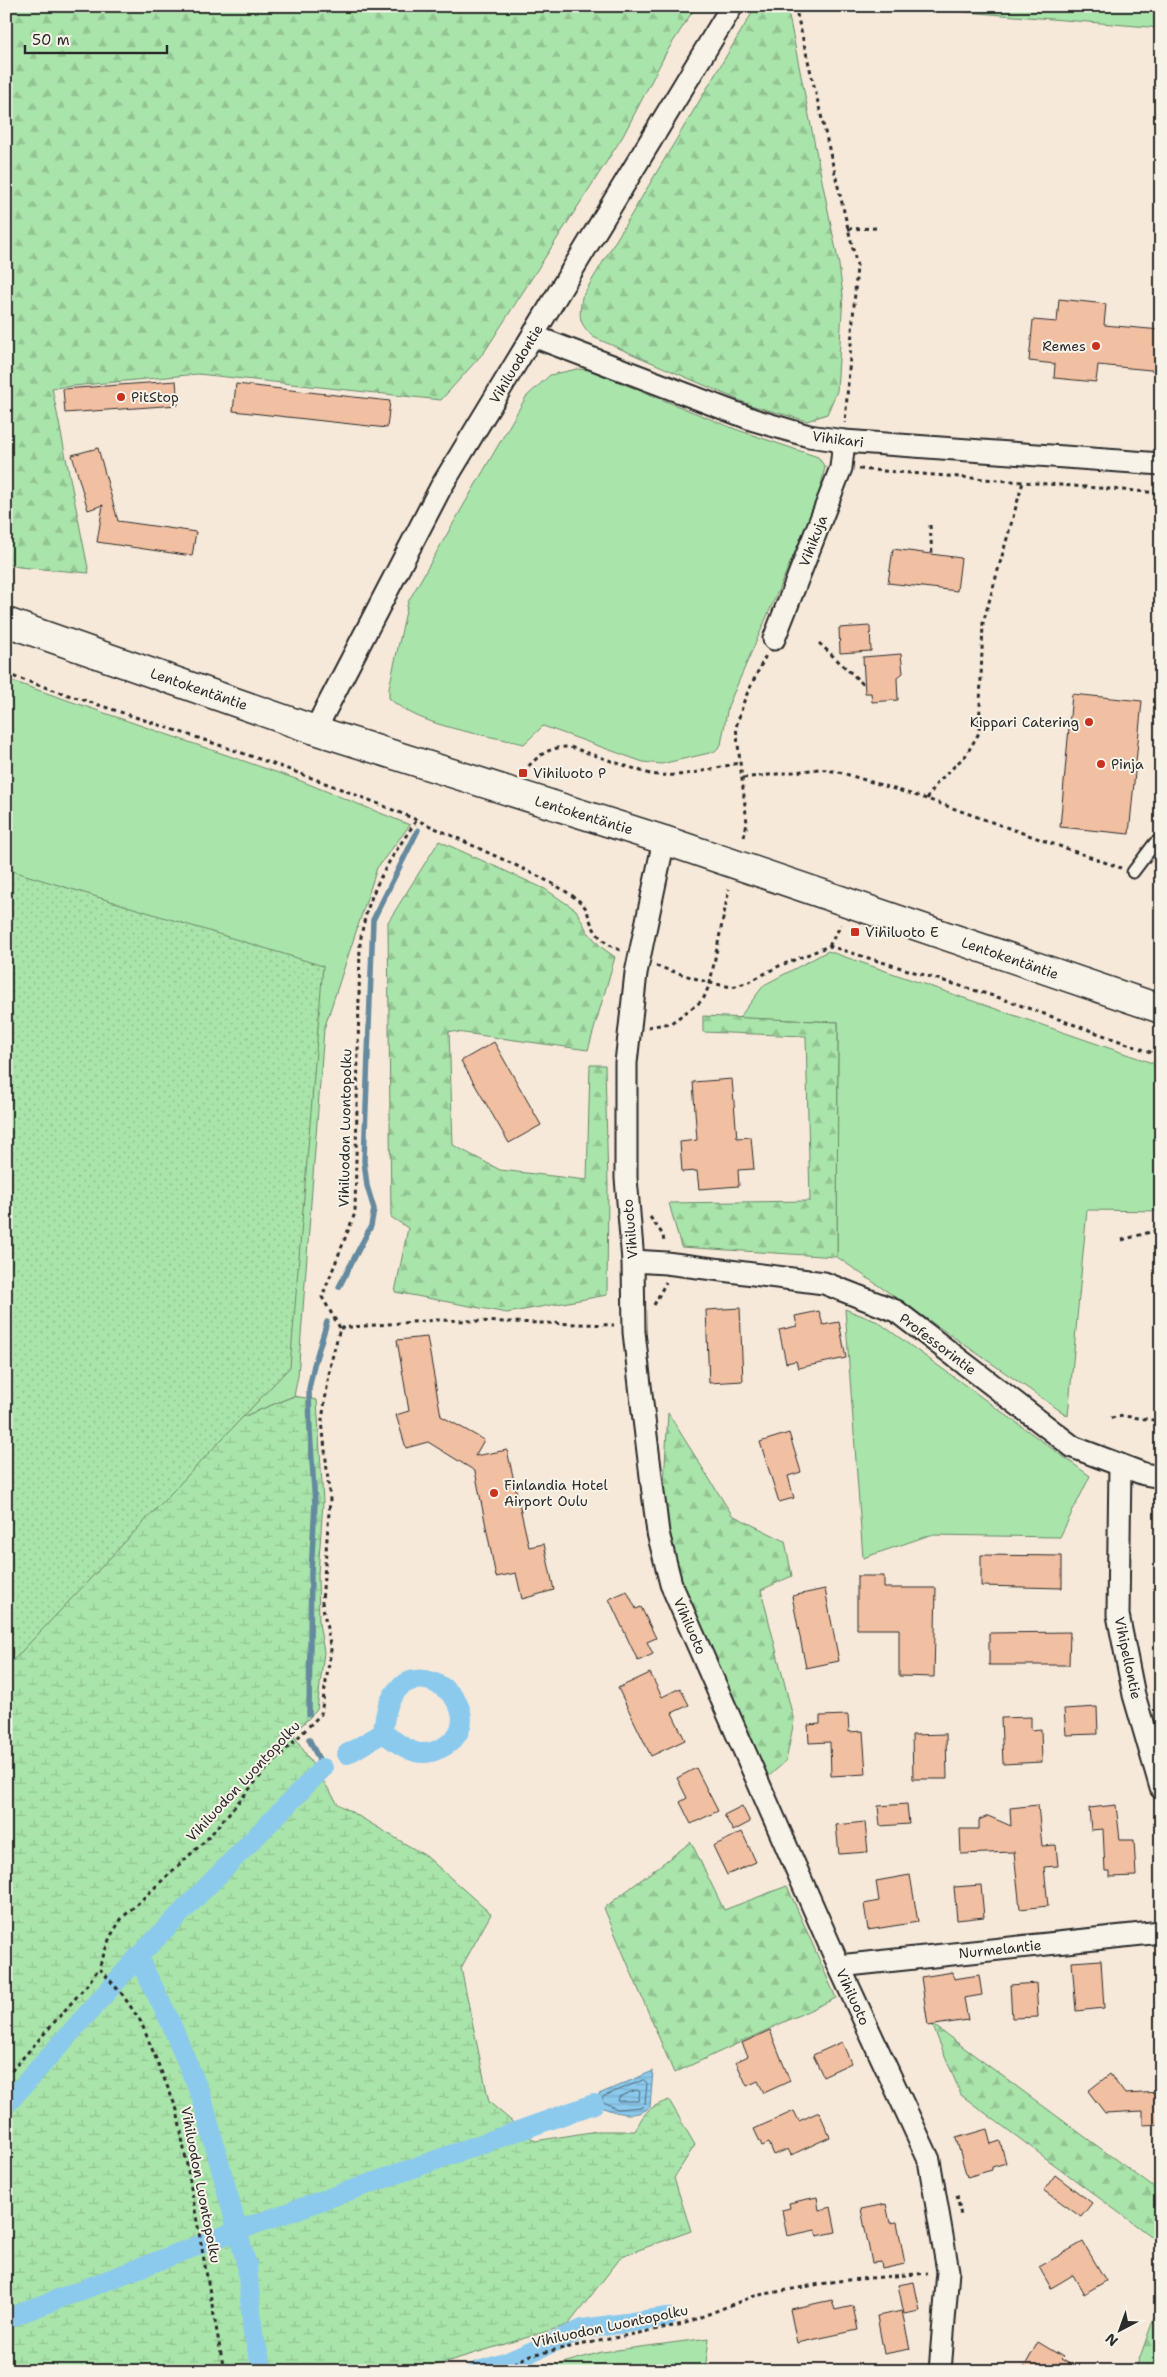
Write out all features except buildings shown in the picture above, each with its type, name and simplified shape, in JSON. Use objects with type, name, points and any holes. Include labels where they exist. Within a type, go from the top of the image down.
[{"type":"main road","name":"Lentokentäntie","points":[[6,622],[315,730],[664,840],[1161,1009]]},
{"type":"street","name":"Vihiluodontie","points":[[315,730],[441,487],[732,6]]},
{"type":"street","name":"Vihikari","points":[[533,336],[754,420],[809,436],[844,441],[1161,464]]},
{"type":"street","name":"Vihikuja","points":[[774,639],[841,468],[844,441]]},
{"type":"street","name":"Vihiluoto","points":[[664,840],[646,966],[636,973],[626,1062],[626,1178],[633,1261],[634,1332],[658,1533],[671,1584],[839,1966],[929,2160],[948,2271],[940,2371]]},
{"type":"street","name":"Professorintie","points":[[633,1261],[666,1263],[824,1283],[896,1311],[1073,1447],[1144,1474],[1161,1477]]},
{"type":"street","name":"Vihipellontie","points":[[1120,1465],[1118,1615],[1134,1695],[1161,1788]]},
{"type":"street","name":"Nurmelantie","points":[[839,1966],[1161,1932]]},
{"type":"lane","points":[[1133,872],[1155,843],[1161,844]]},
{"type":"path","points":[[795,6],[857,266],[844,441]]},
{"type":"path","points":[[848,229],[878,228]]},
{"type":"path","points":[[841,468],[1161,493]]},
{"type":"path","points":[[927,799],[937,783],[970,750],[979,733],[983,623],[1024,482]]},
{"type":"path","points":[[930,525],[932,554]]},
{"type":"path","points":[[744,837],[747,823],[743,778],[736,739],[739,716],[774,639]]},
{"type":"path","points":[[819,644],[865,686]]},
{"type":"path","points":[[6,674],[299,774],[475,847],[569,894],[584,906],[594,930],[606,944],[646,966],[653,965],[710,983],[732,986],[749,982],[779,966],[829,946],[1000,998],[1161,1056]]},
{"type":"path","points":[[516,793],[523,773],[537,756],[559,746],[570,747],[650,774],[662,776],[680,775],[739,763]]},
{"type":"path","points":[[743,778],[826,770],[840,772],[927,799],[1133,872]]},
{"type":"path","name":"Vihiluodon Luontopolku","points":[[224,2371],[177,2110],[141,2022],[110,1978],[99,1968],[110,1938],[122,1918],[208,1838],[263,1772],[321,1714],[331,1650],[322,1602],[330,1500],[322,1420],[331,1362],[340,1328],[322,1297],[355,1213],[364,917],[381,874],[416,821]]},
{"type":"path","points":[[648,1027],[671,1024],[703,1000],[710,983],[728,889]]},
{"type":"path","points":[[647,1035],[649,1018]]},
{"type":"path","points":[[647,1213],[663,1235],[666,1263],[666,1284],[651,1310]]},
{"type":"path","points":[[1122,1240],[1161,1228]]},
{"type":"path","points":[[340,1328],[437,1320],[617,1325]]},
{"type":"path","points":[[1111,1418],[1123,1416],[1161,1421]]},
{"type":"path","points":[[6,2077],[87,1985],[99,1968]]},
{"type":"path","points":[[956,2190],[960,2206],[961,2225]]},
{"type":"path","name":"Vihiluodon Luontopolku","points":[[500,2371],[530,2355],[683,2324],[754,2296],[837,2281],[948,2271]]},
{"type":"green space","points":[[6,6],[696,6],[666,53],[623,136],[485,351],[441,400],[198,374],[52,388],[89,573],[19,567],[6,564]]},
{"type":"green space","points":[[761,6],[776,7],[789,16],[839,265],[843,295],[837,391],[827,414],[807,421],[750,405],[593,337],[582,323],[580,314],[582,297],[755,8]]},
{"type":"green space","points":[[893,6],[1161,6],[1161,28]]},
{"type":"green space","points":[[577,369],[589,370],[735,429],[818,457],[825,467],[818,499],[728,706],[721,745],[714,752],[661,764],[643,762],[543,726],[524,744],[434,723],[402,708],[389,698],[389,688],[408,602],[526,397],[550,375]]},
{"type":"green space","points":[[6,679],[296,779],[410,825],[377,868],[324,1029],[298,1376],[294,1396],[120,1467],[6,1322]]},
{"type":"green space","points":[[439,841],[545,889],[576,910],[587,931],[601,947],[615,957],[588,1050],[449,1031],[453,1145],[500,1170],[587,1180],[590,1065],[605,1065],[608,1185],[607,1295],[507,1313],[395,1292],[408,1228],[391,1217],[388,922]]},
{"type":"green space","points":[[6,869],[323,966],[290,1367],[6,1668]]},
{"type":"green space","points":[[828,951],[1161,1066],[1161,1211],[1087,1210],[1068,1416],[837,1257],[838,1022],[739,1018],[764,985]]},
{"type":"green space","points":[[703,1016],[838,1022],[837,1257],[681,1247],[669,1203],[810,1201],[806,1036],[703,1032]]},
{"type":"green space","points":[[845,1309],[878,1322],[1090,1476],[1060,1537],[930,1535],[863,1558]]},
{"type":"green space","points":[[294,1396],[317,1400],[323,1502],[318,1574],[319,1623],[324,1652],[317,1710],[293,1734],[338,1804],[426,1856],[491,1914],[461,1968],[489,2102],[535,2141],[597,2131],[635,2131],[648,2111],[656,2105],[669,2100],[695,2145],[674,2178],[691,2231],[622,2256],[568,2325],[416,2371],[6,2371],[6,1631],[120,1467]]},
{"type":"green space","points":[[668,1413],[732,1515],[785,1541],[792,1576],[761,1590],[794,1721],[786,1761],[768,1777],[681,1580],[663,1500]]},
{"type":"green space","points":[[691,1842],[724,1910],[787,1886],[836,1998],[674,2073],[604,1908]]},
{"type":"green space","points":[[932,2024],[1161,2193],[1161,2244],[961,2095]]},
{"type":"green space","points":[[1161,2298],[1161,2371],[1135,2371]]},
{"type":"green space","points":[[709,2338],[705,2371],[534,2371],[602,2352]]},
{"type":"water","points":[[653,2071],[650,2107],[644,2111],[629,2114],[594,2104],[599,2094]]},
{"type":"waterway","points":[[339,1287],[371,1226],[374,1209],[367,1186],[364,1161],[373,920],[418,830]]},
{"type":"waterway","points":[[309,1714],[311,1572],[315,1504],[309,1389],[327,1322]]},
{"type":"waterway","points":[[347,1754],[383,1733],[412,1751],[420,1753],[436,1751],[445,1746],[460,1730],[461,1713],[453,1697],[439,1685],[421,1680],[404,1684],[390,1701],[383,1733]]},
{"type":"waterway","points":[[309,1739],[323,1768]]},
{"type":"waterway","points":[[6,2105],[138,1957],[323,1768]]},
{"type":"waterway","points":[[138,1957],[169,2019],[202,2098],[247,2266],[253,2333],[263,2371]]},
{"type":"waterway","points":[[6,2319],[236,2231],[594,2104]]},
{"type":"waterway","points":[[478,2371],[508,2362],[583,2329],[667,2317]]},
{"type":"place","name":"Remes","points":[[1096,346]]},
{"type":"place","name":"PitStop","points":[[121,397]]},
{"type":"place","name":"Kippari Catering","points":[[1089,722]]},
{"type":"place","name":"Pinja","points":[[1101,764]]},
{"type":"place","name":"Vihiluoto P","points":[[523,773]]},
{"type":"place","name":"Vihiluoto E","points":[[855,932]]},
{"type":"place","name":"Finlandia Hotel Airport Oulu","points":[[494,1493]]}]
